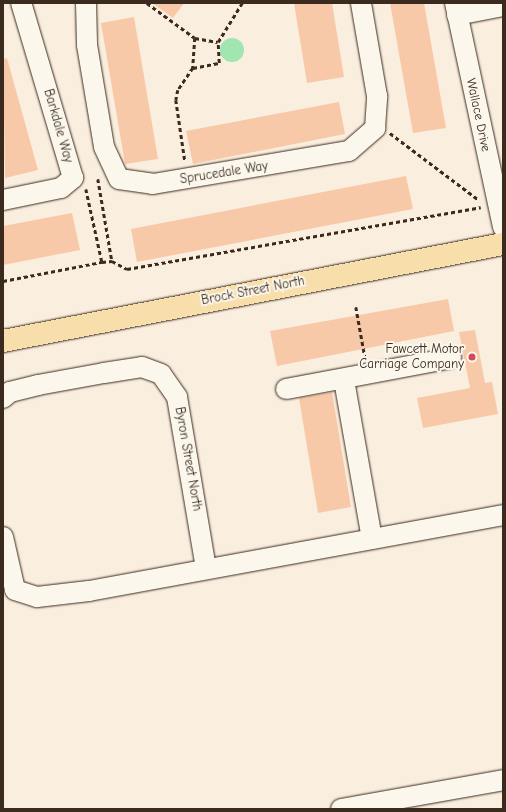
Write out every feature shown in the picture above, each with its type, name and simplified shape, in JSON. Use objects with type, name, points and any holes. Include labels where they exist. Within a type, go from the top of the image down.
[{"type":"main road","name":"Brock Street North","points":[[3,341],[503,244]]},
{"type":"street","name":"Barkdale Way","points":[[3,200],[61,188],[73,178],[21,3]]},
{"type":"street","name":"Sprucedale Way","points":[[86,3],[87,45],[104,147],[119,179],[153,184],[349,151],[375,128]]},
{"type":"street","points":[[361,3],[377,96],[375,128]]},
{"type":"street","points":[[456,9],[503,6]]},
{"type":"street","name":"Wallace Drive","points":[[456,9],[503,227]]},
{"type":"street","points":[[286,389],[344,380],[368,373],[451,358]]},
{"type":"street","name":"Byron Street North","points":[[3,398],[10,392],[38,385],[142,367],[161,374],[177,398],[206,569]]},
{"type":"street","points":[[344,380],[372,539]]},
{"type":"street","points":[[3,537],[15,590],[37,597],[89,591],[503,515]]},
{"type":"street","points":[[341,809],[503,780]]},
{"type":"path","points":[[147,3],[195,38],[218,42]]},
{"type":"path","points":[[193,68],[219,64],[218,42],[242,3]]},
{"type":"path","points":[[187,179],[176,100],[178,90],[193,68],[195,38]]},
{"type":"path","points":[[3,281],[112,261],[127,269],[483,206],[479,200],[395,135],[375,128]]},
{"type":"path","points":[[98,176],[112,261]]},
{"type":"path","points":[[73,178],[88,190],[102,262]]},
{"type":"path","points":[[356,307],[368,373]]},
{"type":"green space","points":[[227,38],[237,38],[244,45],[244,55],[237,62],[227,62],[220,55],[220,45]]},
{"type":"building","points":[[152,3],[184,3],[173,18]]},
{"type":"building","points":[[294,3],[332,3],[344,77],[307,83]]},
{"type":"building","points":[[390,3],[424,3],[446,128],[413,133]]},
{"type":"building","points":[[134,17],[158,159],[125,164],[101,23]]},
{"type":"building","points":[[7,58],[38,170],[5,178],[3,59]]},
{"type":"building","points":[[339,102],[345,134],[193,164],[186,131]]},
{"type":"building","points":[[406,176],[413,209],[137,262],[131,229]]},
{"type":"building","points":[[72,213],[80,250],[3,265],[3,226]]},
{"type":"building","points":[[448,299],[454,331],[277,366],[270,331]]},
{"type":"building","name":"Fawcett Motor Carriage Company","points":[[475,330],[485,383],[492,382],[498,414],[423,428],[417,398],[470,388],[459,332]]},
{"type":"building","points":[[332,392],[351,507],[318,513],[299,398]]},
{"type":"place","name":"Fawcett Motor Carriage Company","points":[[472,357]]}]
